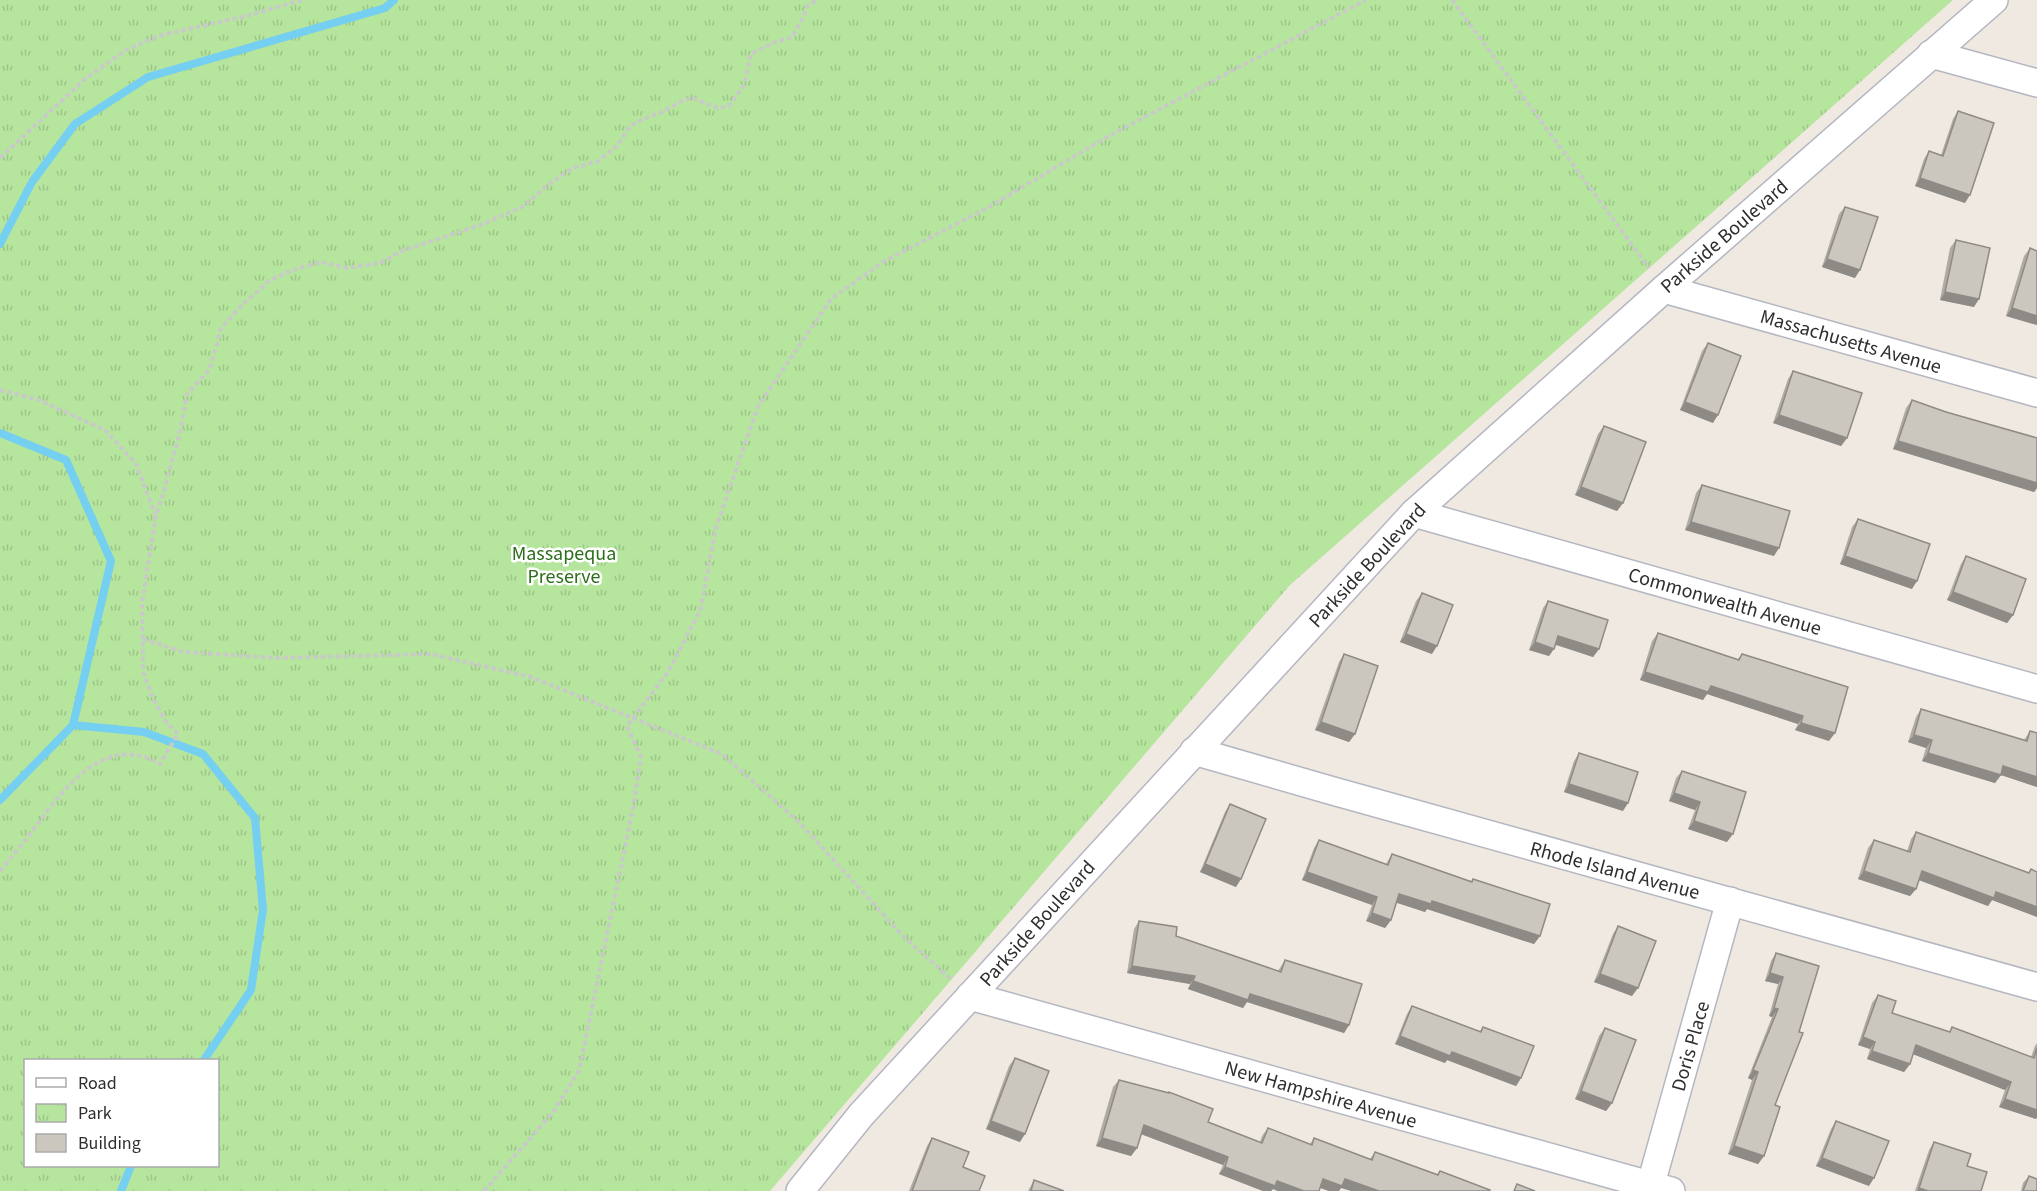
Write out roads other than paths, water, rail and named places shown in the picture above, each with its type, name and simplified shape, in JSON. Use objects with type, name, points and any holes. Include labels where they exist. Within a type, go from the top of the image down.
[{"type":"street","name":"Parkside Boulevard","points":[[800,1191],[861,1115],[1414,513],[1664,289],[1994,0]]},
{"type":"street","points":[[1931,54],[2037,83]]},
{"type":"street","name":"Massachusetts Avenue","points":[[1664,289],[2037,393]]},
{"type":"street","name":"Commonwealth Avenue","points":[[1414,513],[2037,689]]},
{"type":"street","name":"Rhode Island Avenue","points":[[1194,751],[2037,987]]},
{"type":"street","name":"Doris Place","points":[[1657,1189],[1730,901]]},
{"type":"street","name":"New Hampshire Avenue","points":[[970,996],[1657,1189]]},
{"type":"waterway","points":[[0,244],[32,182],[75,124],[148,77],[385,8],[394,0]]},
{"type":"waterway","points":[[0,433],[66,460],[111,561],[73,725],[0,800]]},
{"type":"waterway","points":[[73,725],[144,732],[203,754],[255,818],[263,910],[251,990],[205,1059]]},
{"type":"waterway","points":[[121,1191],[131,1167]]},
{"type":"park label","name":"Massapequa Preserve","points":[[564,564]]}]
